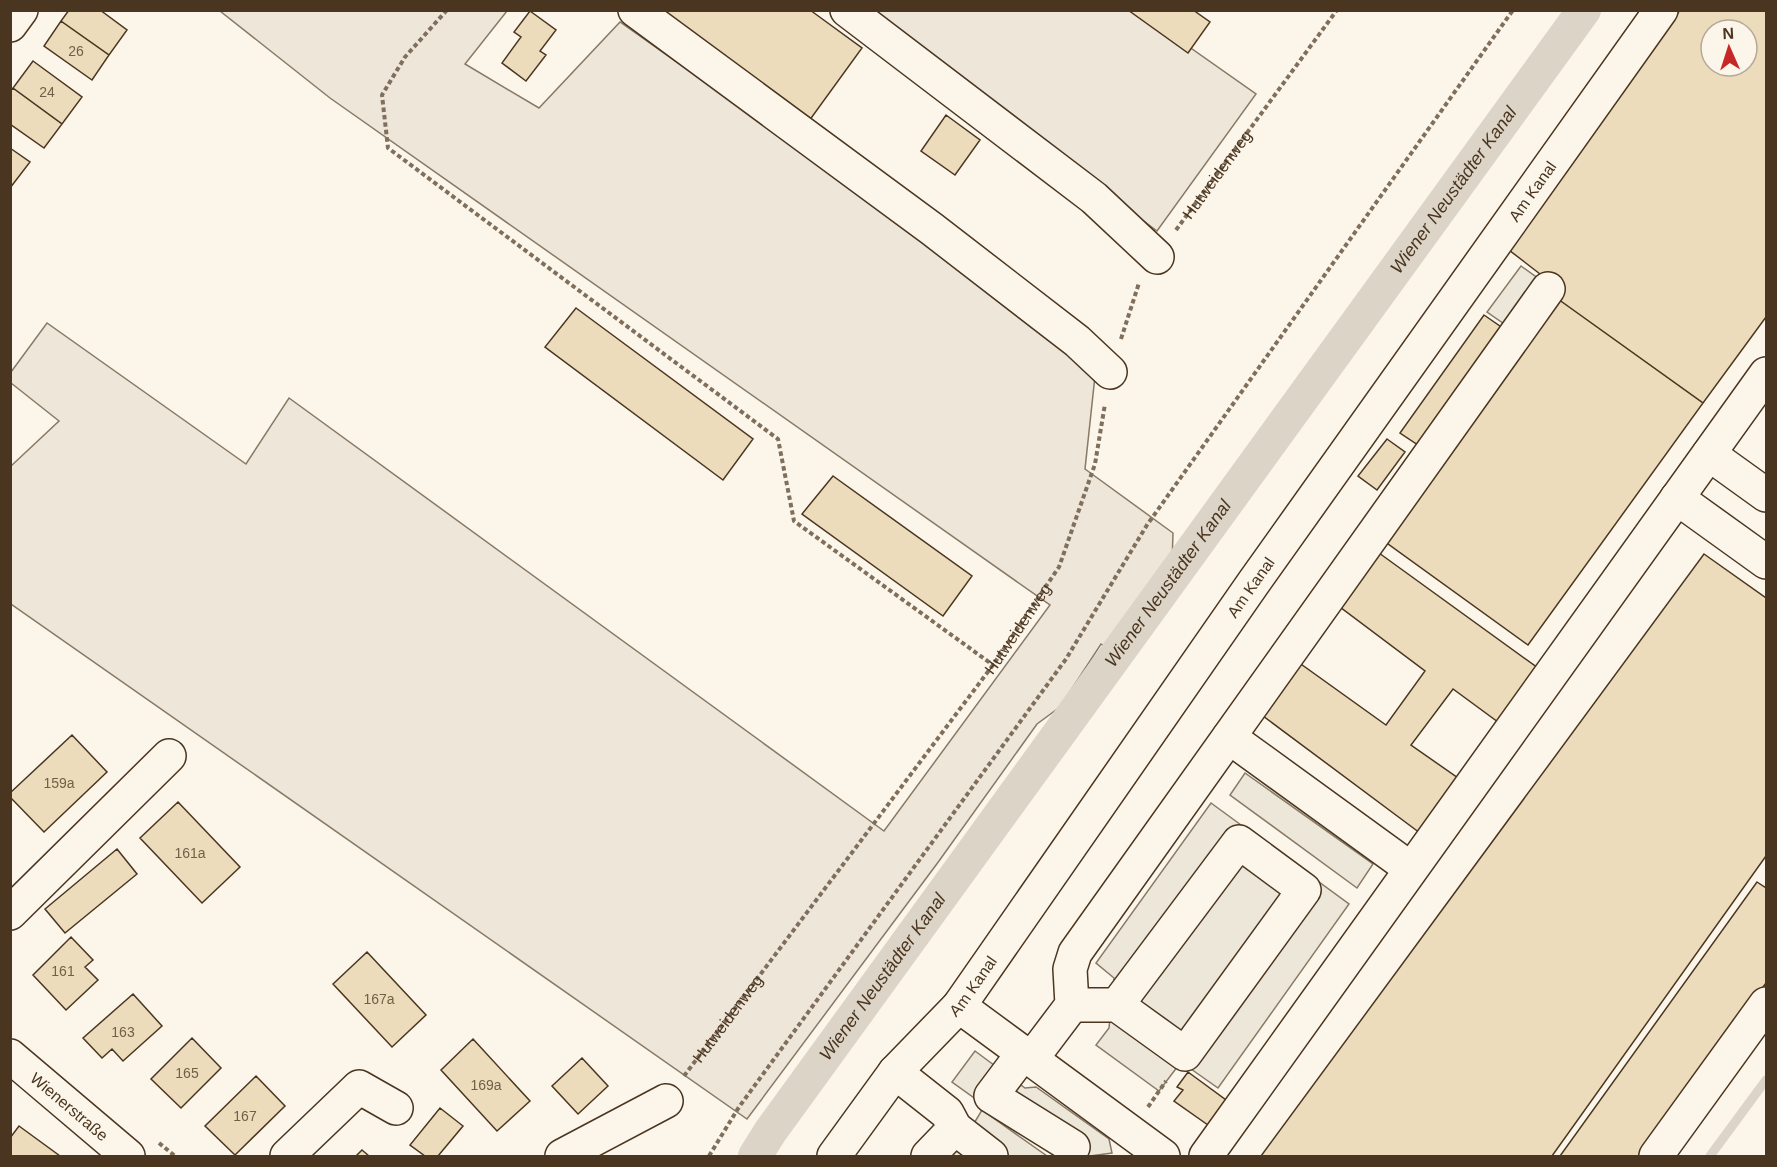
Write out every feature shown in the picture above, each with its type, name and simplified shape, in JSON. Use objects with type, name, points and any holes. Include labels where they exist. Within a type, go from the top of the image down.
[{"type":"street","points":[[10,25],[21,10]]},
{"type":"street","points":[[635,10],[932,229],[1077,341],[1110,372]]},
{"type":"street","points":[[847,10],[1094,198],[1157,256]]},
{"type":"street","name":"Am Kanal","points":[[834,1156],[895,1072],[959,1006],[1254,582],[1661,10]]},
{"type":"street","points":[[1073,1147],[991,1096],[1072,1005],[1070,969],[1075,953],[1548,289]]},
{"type":"street","points":[[1206,1156],[1767,374]]},
{"type":"street","points":[[1709,454],[1767,495]]},
{"type":"street","points":[[1677,498],[1767,562]]},
{"type":"street","points":[[1229,737],[1411,869]]},
{"type":"street","points":[[10,913],[170,756]]},
{"type":"street","points":[[1072,1005],[1117,1005],[1185,1054],[1304,890],[1239,842],[1117,1005]]},
{"type":"street","points":[[1656,1156],[1767,1004]]},
{"type":"street","points":[[959,1006],[1163,1156]]},
{"type":"street","name":"Wienerstraße","points":[[10,1056],[121,1154]]},
{"type":"street","points":[[895,1072],[947,1113],[955,1128],[992,1156]]},
{"type":"street","points":[[287,1156],[359,1087],[396,1108]]},
{"type":"street","points":[[562,1156],[666,1101]]},
{"type":"street","points":[[928,1156],[955,1128]]},
{"type":"path","points":[[447,10],[405,57],[382,96],[388,148],[778,439],[794,521],[993,665]]},
{"type":"path","name":"Hutweidenweg","points":[[666,1101],[993,665],[1059,567],[1095,464],[1110,372],[1141,278],[1336,10]]},
{"type":"path","points":[[710,1156],[739,1107],[1066,659],[1147,525],[1513,10]]},
{"type":"shaded area","points":[[220,11],[507,11],[465,64],[539,108],[620,22],[835,174],[1095,376],[1085,469],[1173,533],[1172,565],[1108,649],[1101,644],[1060,707],[1037,724],[939,861],[747,1119],[11,604],[11,466],[59,421],[11,383],[11,372],[47,323],[246,464],[289,398],[884,831],[1050,605],[330,98]]},
{"type":"shaded area","points":[[863,11],[1138,11],[1256,94],[1157,231]]},
{"type":"shaded area","points":[[1521,266],[1546,284],[1513,330],[1487,312]]},
{"type":"shaded area","points":[[1245,773],[1373,864],[1357,888],[1230,795]]},
{"type":"shaded area","points":[[1211,803],[1349,904],[1218,1088],[1181,1062],[1159,1091],[1096,1045],[1109,1028],[1114,978],[1096,963]]},
{"type":"shaded area","points":[[975,1051],[1025,1088],[1036,1087],[1109,1139],[1112,1153],[1090,1156],[1055,1156],[952,1082]]},
{"type":"shaded area","points":[[982,1110],[1047,1156],[913,1156],[965,1112],[973,1125]]},
{"type":"building","points":[[69,10],[100,10],[127,30],[109,55],[61,21]]},
{"type":"building","points":[[810,10],[862,48],[809,121],[656,11]]},
{"type":"building","points":[[1128,10],[1193,10],[1210,22],[1188,53]]},
{"type":"building","points":[[1680,10],[1766,10],[1766,317],[1703,403],[1558,299],[1551,285],[1509,250]]},
{"type":"building","points":[[530,11],[556,30],[540,51],[546,55],[526,81],[502,63],[521,37],[514,32]]},
{"type":"building","points":[[61,21],[109,55],[92,80],[44,46]]},
{"type":"building","points":[[33,61],[82,97],[62,124],[13,88]]},
{"type":"building","points":[[13,88],[62,124],[44,148],[10,124],[10,91]]},
{"type":"building","points":[[946,115],[980,140],[955,175],[921,151]]},
{"type":"building","points":[[10,148],[30,162],[10,188]]},
{"type":"building","points":[[1558,299],[1703,403],[1528,645],[1384,541]]},
{"type":"building","points":[[576,308],[753,439],[723,480],[545,347]]},
{"type":"building","points":[[1484,315],[1507,331],[1424,449],[1400,433]]},
{"type":"building","points":[[1387,439],[1405,452],[1377,490],[1358,476]]},
{"type":"building","points":[[833,476],[972,576],[943,616],[802,514]]},
{"type":"building","points":[[1379,553],[1538,668],[1498,722],[1453,689],[1411,745],[1458,778],[1420,833],[1259,713],[1298,662],[1386,725],[1425,671],[1340,607]]},
{"type":"building","points":[[1704,554],[1766,598],[1766,856],[1552,1156],[1261,1156]]},
{"type":"building","points":[[72,735],[107,772],[44,832],[10,797],[10,793]]},
{"type":"building","points":[[178,802],[240,867],[202,903],[140,838]]},
{"type":"building","points":[[117,849],[137,874],[65,933],[45,909]]},
{"type":"building","points":[[1757,882],[1766,888],[1766,983],[1641,1156],[1560,1156]]},
{"type":"building","points":[[71,937],[93,960],[85,967],[98,980],[66,1010],[33,975]]},
{"type":"building","points":[[367,952],[426,1015],[392,1047],[333,984]]},
{"type":"building","points":[[133,994],[162,1026],[123,1061],[112,1049],[102,1058],[83,1038]]},
{"type":"building","points":[[192,1038],[221,1068],[181,1108],[151,1079]]},
{"type":"building","points":[[473,1039],[530,1101],[497,1131],[441,1070]]},
{"type":"building","points":[[582,1058],[608,1086],[578,1114],[552,1086]]},
{"type":"building","points":[[1188,1072],[1226,1100],[1208,1125],[1174,1101],[1183,1090],[1177,1087]]},
{"type":"building","points":[[256,1076],[285,1106],[235,1155],[205,1126]]},
{"type":"building","points":[[440,1108],[463,1126],[438,1156],[425,1156],[410,1145]]},
{"type":"building","points":[[19,1126],[60,1156],[10,1156],[10,1138]]},
{"type":"building","points":[[362,1150],[369,1156],[356,1156]]},
{"type":"waterway","name":"Wiener Neustädter Kanal","points":[[755,1156],[770,1132],[1584,10]]},
{"type":"waterway","points":[[1710,1156],[1766,1080]]}]
